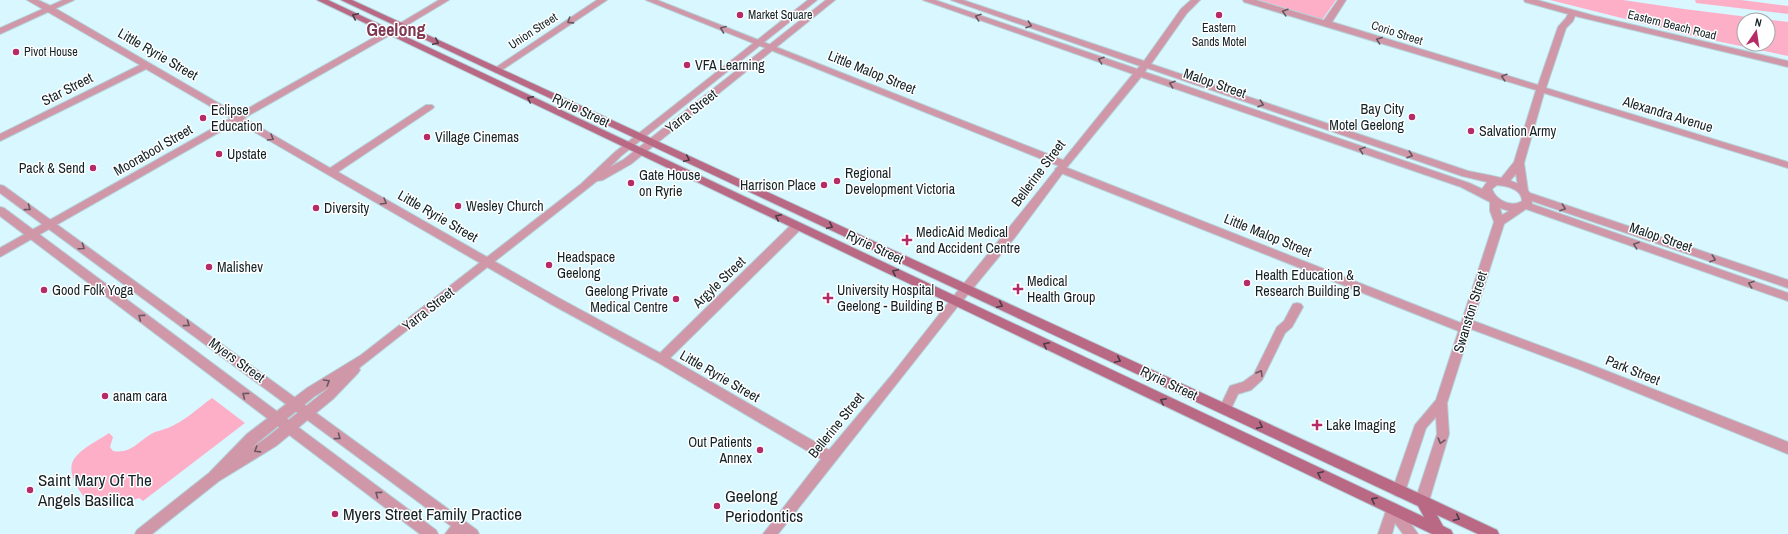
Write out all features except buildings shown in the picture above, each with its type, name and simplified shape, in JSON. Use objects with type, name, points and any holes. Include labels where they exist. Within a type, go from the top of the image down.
[{"type":"main road","name":"Ryrie Street","points":[[321,0],[1442,533]]},
{"type":"main road","name":"Ryrie Street","points":[[346,0],[1492,534]]},
{"type":"main road","name":"Moorabool Street","points":[[389,32],[401,25]]},
{"type":"main road","name":"Swanston Street","points":[[1393,509],[1399,491]]},
{"type":"main road","name":"Swanston Street","points":[[1416,520],[1422,501]]},
{"type":"main road","points":[[1422,501],[1442,533]]},
{"type":"street","name":"Little Ryrie Street","points":[[31,0],[50,9],[331,172],[661,359],[830,457]]},
{"type":"street","points":[[0,31],[70,0]]},
{"type":"street","name":"Moorabool Street","points":[[401,25],[445,0]]},
{"type":"street","name":"Union Street","points":[[496,70],[603,0]]},
{"type":"street","name":"Little Malop Street","points":[[650,0],[1062,166],[1466,326]]},
{"type":"street","name":"Yarra Street","points":[[142,534],[214,477],[271,442],[289,428],[329,395],[366,358],[585,186],[628,146],[813,0]]},
{"type":"street","name":"Yarra Street","points":[[585,186],[627,162],[831,0]]},
{"type":"street","name":"Malop Street","points":[[927,0],[1141,69],[1289,114],[1466,174],[1513,185],[1524,200],[1788,297]]},
{"type":"street","name":"Malop Street","points":[[955,0],[1283,123],[1465,185],[1509,207],[1524,200],[1788,284]]},
{"type":"street","name":"Bellerine Street","points":[[770,534],[965,289],[1012,233],[1062,166],[1141,69],[1184,11],[1196,0]]},
{"type":"street","name":"Corio Street","points":[[1247,0],[1541,89]]},
{"type":"street","points":[[1325,23],[1342,0]]},
{"type":"street","name":"Eastern Beach Road","points":[[1528,0],[1572,13],[1788,64]]},
{"type":"street","points":[[1562,10],[1560,16],[1562,27]]},
{"type":"street","points":[[1499,222],[1524,200],[1519,163],[1541,89],[1562,27],[1570,19],[1572,13]]},
{"type":"street","name":"Moorabool Street","points":[[0,253],[389,32]]},
{"type":"street","name":"Star Street","points":[[0,138],[147,65]]},
{"type":"street","name":"Alexandra Avenue","points":[[1541,89],[1788,165]]},
{"type":"street","points":[[331,172],[430,107]]},
{"type":"street","points":[[1283,123],[1289,114]]},
{"type":"street","points":[[1387,159],[1392,149]]},
{"type":"street","points":[[1493,199],[1487,192],[1488,187],[1493,183],[1502,182],[1519,163]]},
{"type":"street","name":"Myers Street","points":[[0,188],[295,404],[457,530],[472,534]]},
{"type":"street","name":"Swanston Street","points":[[1399,491],[1422,425],[1441,402],[1466,326],[1499,222],[1493,199]]},
{"type":"street","name":"Myers Street","points":[[0,211],[431,534]]},
{"type":"street","name":"Argyle Street","points":[[661,359],[797,226]]},
{"type":"street","points":[[1225,409],[1234,390],[1247,386],[1258,377],[1281,330],[1288,324],[1297,307]]},
{"type":"street","name":"Park Street","points":[[1466,326],[1585,367],[1788,448]]},
{"type":"street","name":"Yarra Street","points":[[214,477],[252,438],[310,392],[366,358]]},
{"type":"street","name":"Swanston Street","points":[[1422,501],[1444,434],[1441,402]]},
{"type":"street","points":[[1393,509],[1411,534]]},
{"type":"street","name":"Swanston Street","points":[[1385,534],[1393,509]]},
{"type":"street","name":"Swanston Street","points":[[1411,534],[1416,520]]},
{"type":"shaded area","points":[[1258,0],[1336,0],[1322,20]]},
{"type":"shaded area","points":[[1550,0],[1623,0],[1736,16],[1736,45],[1697,37]]},
{"type":"shaded area","points":[[1695,0],[1741,0],[1788,6],[1788,14],[1776,12],[1696,3]]},
{"type":"shaded area","points":[[1776,20],[1788,22],[1788,56],[1769,52],[1776,52]]},
{"type":"shaded area","points":[[212,398],[245,423],[143,501],[139,498],[117,506],[102,507],[96,506],[85,498],[77,486],[71,467],[73,461],[84,449],[109,433],[113,437],[110,447],[113,451],[124,451],[151,434],[180,422]]},
{"type":"place","name":"Market Square","points":[[740,15]]},
{"type":"place","name":"Eastern Sands Motel","points":[[1219,15]]},
{"type":"place","name":"Pivot House","points":[[16,52]]},
{"type":"place","name":"VFA Learning","points":[[687,65]]},
{"type":"place","name":"Bay City Motel Geelong","points":[[1412,117]]},
{"type":"place","name":"Eclipse Education","points":[[203,118]]},
{"type":"place","name":"Salvation Army","points":[[1471,131]]},
{"type":"place","name":"Village Cinemas","points":[[427,137]]},
{"type":"place","name":"Upstate","points":[[219,154]]},
{"type":"place","name":"Pack & Send","points":[[93,168]]},
{"type":"place","name":"Regional Development Victoria","points":[[837,181]]},
{"type":"place","name":"Gate House on Ryrie","points":[[631,183]]},
{"type":"place","name":"Harrison Place","points":[[824,185]]},
{"type":"place","name":"Wesley Church","points":[[458,206]]},
{"type":"place","name":"Diversity","points":[[316,208]]},
{"type":"place","name":"MedicAid Medical and Accident Centre","points":[[907,240]]},
{"type":"place","name":"Headspace Geelong","points":[[549,265]]},
{"type":"place","name":"Malishev","points":[[209,267]]},
{"type":"place","name":"Health Education & Research Building B","points":[[1247,283]]},
{"type":"place","name":"Medical Health Group","points":[[1018,289]]},
{"type":"place","name":"Good Folk Yoga","points":[[44,290]]},
{"type":"place","name":"University Hospital Geelong - Building B","points":[[828,298]]},
{"type":"place","name":"Geelong Private Medical Centre","points":[[676,299]]},
{"type":"place","name":"anam cara","points":[[105,396]]},
{"type":"place","name":"Lake Imaging","points":[[1317,425]]},
{"type":"place","name":"Out Patients Annex","points":[[760,450]]},
{"type":"place","name":"Saint Mary Of The Angels Basilica","points":[[30,490]]},
{"type":"place","name":"Geelong Periodontics","points":[[717,506]]},
{"type":"place","name":"Myers Street Family Practice","points":[[335,514]]},
{"type":"district","name":"Geelong","points":[[396,30]]}]
